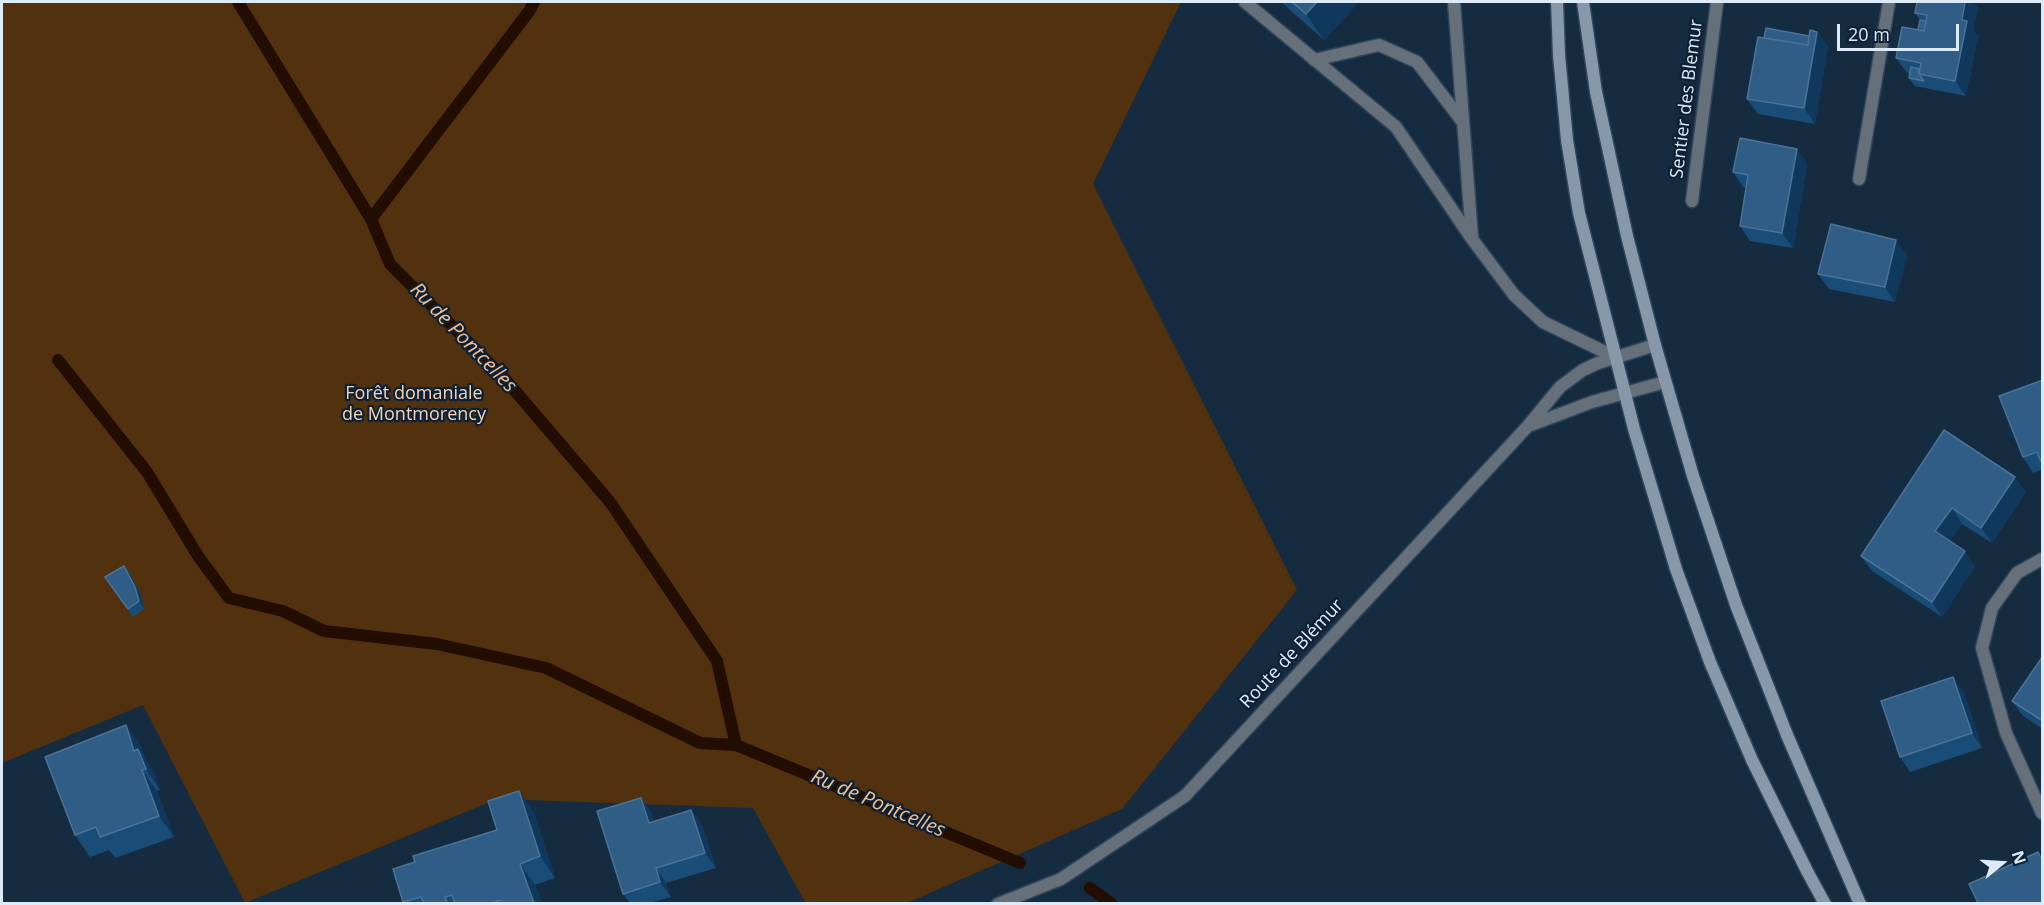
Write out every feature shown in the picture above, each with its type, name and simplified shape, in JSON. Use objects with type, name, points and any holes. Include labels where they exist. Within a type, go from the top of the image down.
[{"type":"main road","points":[[1557,2],[1558,55],[1567,140],[1579,213],[1634,429],[1676,569],[1710,662],[1752,760],[1825,903]]},
{"type":"main road","points":[[1583,2],[1596,92],[1627,237],[1692,476],[1736,605],[1787,735],[1860,903]]},
{"type":"street","points":[[1245,2],[1396,127],[1472,239],[1514,295],[1543,322],[1615,357]]},
{"type":"street","points":[[1454,2],[1472,239]]},
{"type":"street","name":"Sentier des Blemur","points":[[1692,201],[1717,2]]},
{"type":"street","points":[[1859,179],[1889,2]]},
{"type":"street","points":[[1314,60],[1378,45],[1417,62],[1463,122]]},
{"type":"street","name":"Route de Blémur","points":[[998,903],[1061,879],[1185,796],[1527,427],[1560,387],[1583,370],[1655,345]]},
{"type":"street","name":"Route de Blémur","points":[[1527,427],[1592,402],[1665,382]]},
{"type":"street","points":[[2043,559],[2017,573],[1992,608],[1982,648],[2006,733],[2043,813]]},
{"type":"green space","name":"Forêt domaniale de Montmorency","points":[[2,2],[1181,2],[1093,184],[1297,590],[1122,809],[907,903],[806,904],[753,808],[497,799],[245,903],[143,705],[2,763]]},
{"type":"building","points":[[1292,2],[1317,2],[1306,14]]},
{"type":"building","points":[[1917,2],[1965,2],[1962,20],[1967,21],[1955,81],[1919,74],[1921,63],[1896,58],[1902,27],[1924,31],[1927,15],[1915,13]]},
{"type":"building","points":[[1920,20],[1926,21],[1924,31],[1918,30]]},
{"type":"building","points":[[1766,28],[1809,36],[1808,45],[1764,38]]},
{"type":"building","points":[[1810,30],[1817,32],[1804,108],[1747,99],[1758,37],[1808,45]]},
{"type":"building","points":[[1911,67],[1919,69],[1919,74],[1924,81],[1909,78]]},
{"type":"building","points":[[1740,138],[1797,149],[1782,233],[1740,226],[1748,175],[1733,172]]},
{"type":"building","points":[[1831,224],[1896,240],[1885,287],[1818,274]]},
{"type":"building","points":[[2043,380],[2043,466],[2037,452],[2023,457],[1999,396]]},
{"type":"building","points":[[1944,430],[2015,477],[1981,528],[1952,508],[1935,531],[1965,551],[1932,602],[1861,556]]},
{"type":"building","points":[[124,566],[135,587],[139,601],[128,609],[105,577]]},
{"type":"building","points":[[2043,656],[2043,721],[2012,701]]},
{"type":"building","points":[[1953,677],[1972,733],[1900,757],[1881,701]]},
{"type":"building","points":[[126,725],[134,751],[138,749],[146,769],[142,770],[159,816],[100,837],[96,827],[75,835],[45,757]]},
{"type":"building","points":[[519,791],[540,856],[520,864],[534,903],[502,903],[501,900],[492,903],[455,903],[452,895],[445,897],[447,903],[424,903],[421,897],[403,902],[393,869],[415,862],[413,856],[497,830],[488,801]]},
{"type":"building","points":[[641,798],[649,823],[691,810],[705,853],[656,868],[660,882],[623,894],[597,811]]},
{"type":"building","points":[[2038,852],[2043,862],[2043,903],[1978,903],[1969,884]]},
{"type":"waterway","points":[[238,2],[371,219]]},
{"type":"waterway","name":"Ru de Pontcelles","points":[[534,2],[371,219],[390,264],[504,378],[610,502],[717,661],[736,745],[1020,863]]},
{"type":"waterway","name":"Ru de Pontcelles","points":[[58,360],[147,472],[198,556],[229,598],[283,611],[324,631],[437,644],[546,668],[700,743],[736,745]]},
{"type":"waterway","name":"Ru de Pontcelles","points":[[1090,888],[1112,904]]}]
